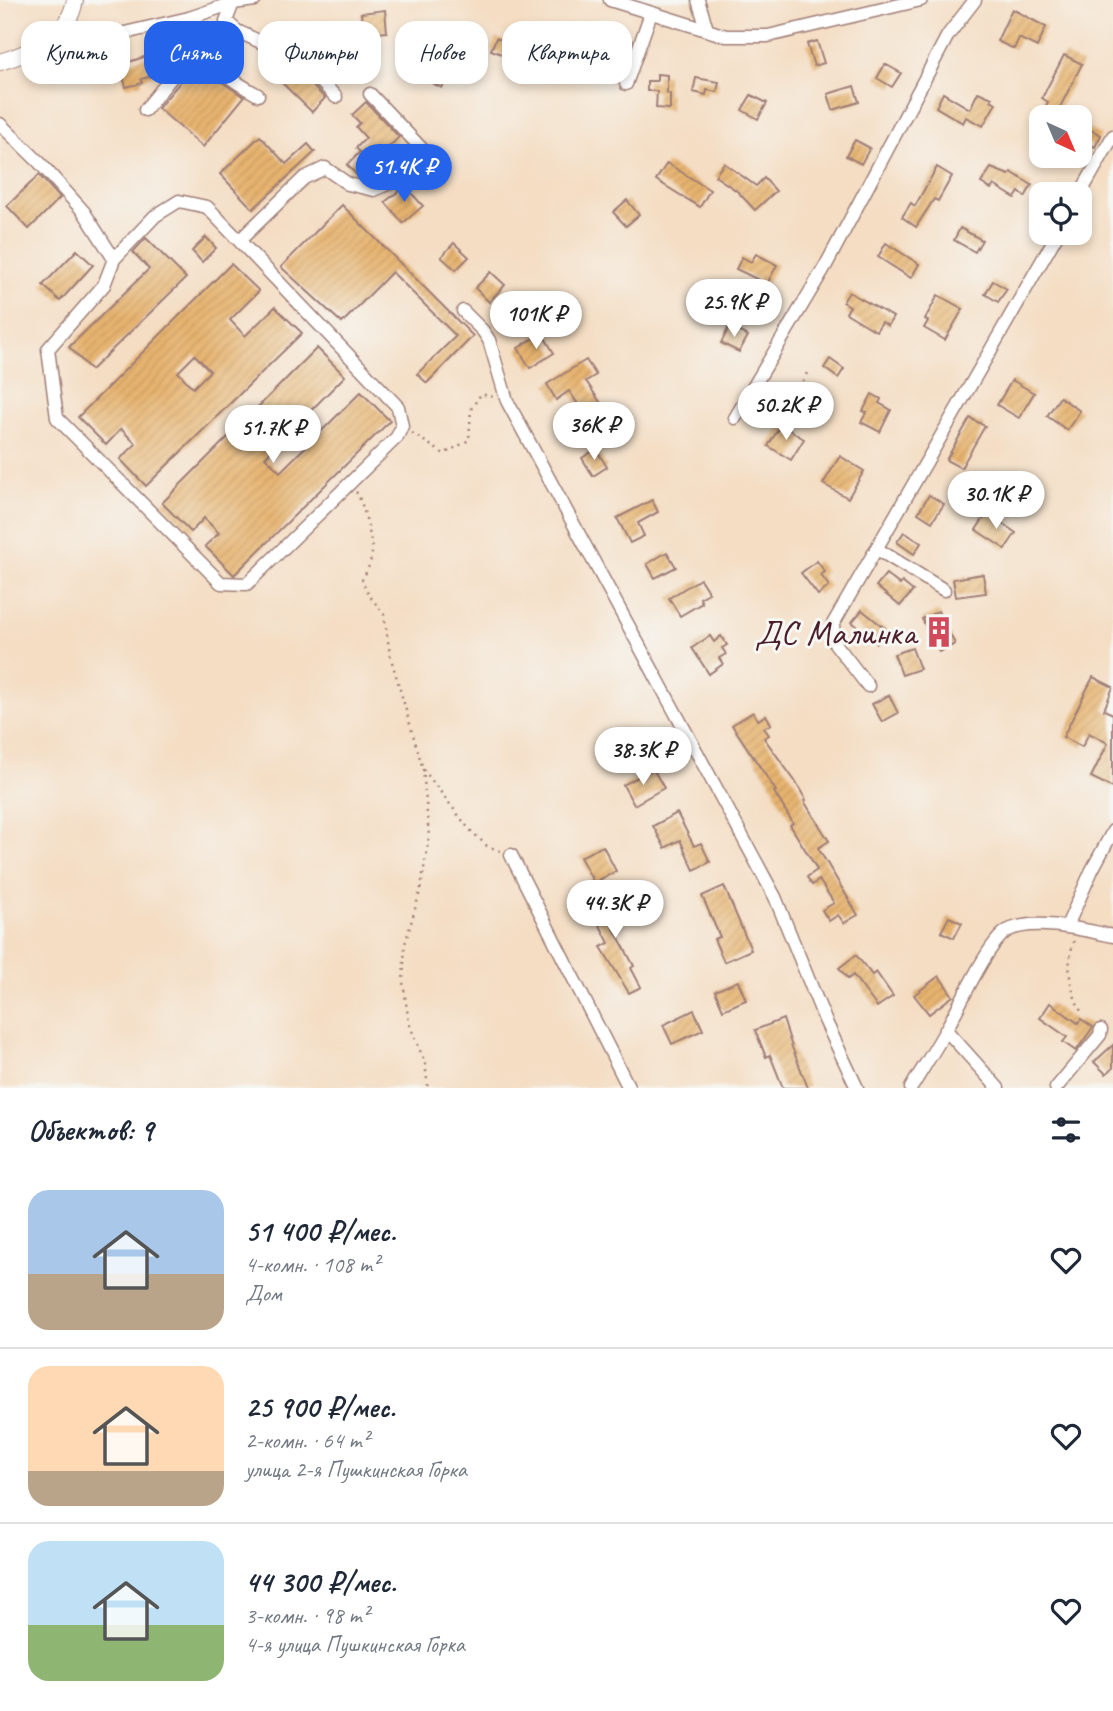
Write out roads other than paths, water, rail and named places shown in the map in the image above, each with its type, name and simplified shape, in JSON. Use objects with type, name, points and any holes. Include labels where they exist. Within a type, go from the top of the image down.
[{"type":"main road","points":[[1,62],[42,46],[57,34],[70,15],[75,0]]},
{"type":"street","points":[[1,62],[189,18],[230,1],[255,0]]},
{"type":"street","points":[[610,0],[726,36],[768,36],[862,7],[921,0]]},
{"type":"street","points":[[698,0],[707,29]]},
{"type":"street","points":[[735,418],[826,265],[948,35],[975,0]]},
{"type":"street","points":[[230,1],[226,21],[237,32],[301,61],[336,97]]},
{"type":"street","points":[[632,67],[651,13]]},
{"type":"street","points":[[145,110],[166,84]]},
{"type":"street","points":[[242,84],[258,94]]},
{"type":"street","points":[[240,240],[304,178],[325,168],[348,184],[374,190],[401,178],[415,166],[422,149],[370,94]]},
{"type":"street","points":[[0,124],[84,212],[114,259]]},
{"type":"street","points":[[1087,182],[1113,136]]},
{"type":"street","points":[[178,201],[207,207],[398,407],[402,426],[397,437],[247,584],[221,583],[57,418],[48,349],[104,285],[114,259],[155,216],[178,201]]},
{"type":"street","points":[[868,686],[834,642],[834,624],[1051,245]]},
{"type":"street","points":[[463,311],[484,331],[489,340],[507,401],[775,897],[825,1020],[857,1088]]},
{"type":"street","points":[[877,549],[944,590]]},
{"type":"street","points":[[1073,927],[1092,870],[1113,831]]},
{"type":"street","points":[[511,855],[629,1088]]},
{"type":"street","points":[[911,1088],[992,947],[1005,932],[1021,926],[1073,927],[1113,936]]},
{"type":"street","points":[[946,1030],[998,1088]]},
{"type":"street","points":[[1056,1088],[1100,1035],[1101,1030]]},
{"type":"place","name":"ДС Малинка","points":[[939,632]]}]
